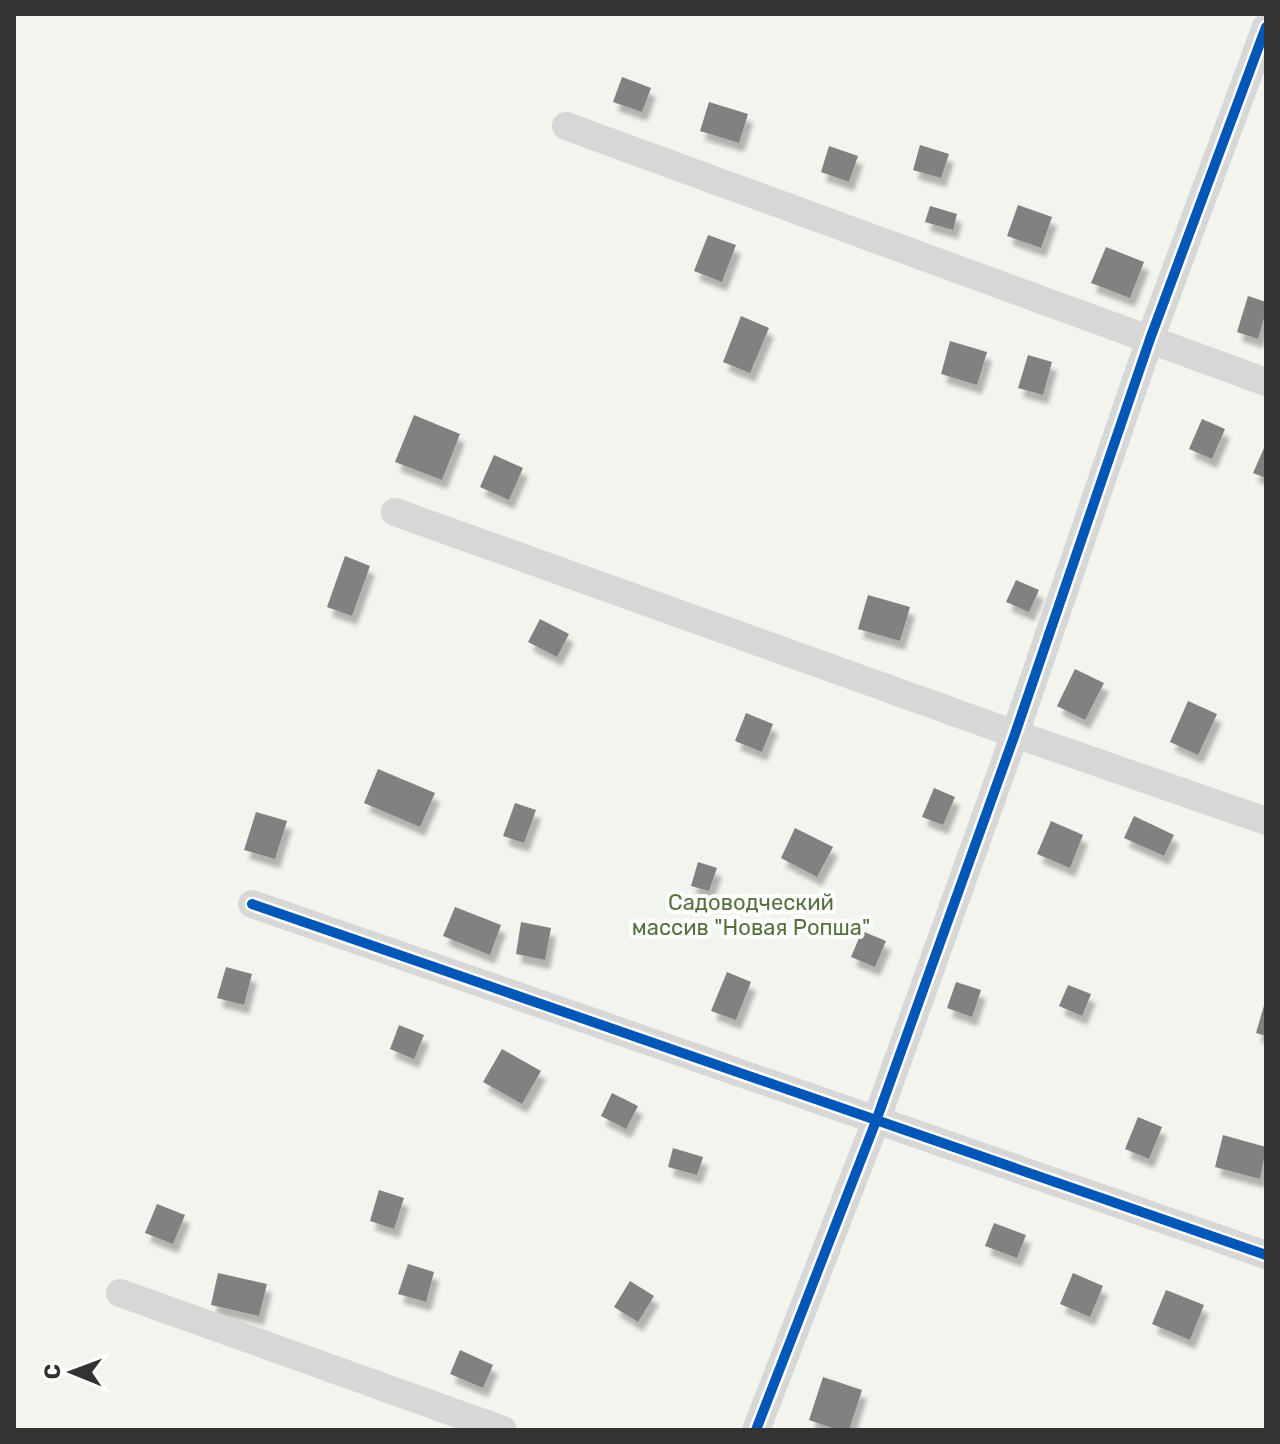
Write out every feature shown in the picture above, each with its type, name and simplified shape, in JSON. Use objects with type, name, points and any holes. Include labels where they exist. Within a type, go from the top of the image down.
[{"type":"street","points":[[756,1430],[876,1121],[1015,734],[1150,339],[1266,27]]},
{"type":"street","points":[[566,126],[1266,382]]},
{"type":"street","points":[[395,512],[1266,821]]},
{"type":"street","points":[[252,904],[1266,1255]]},
{"type":"street","points":[[120,1293],[503,1430]]},
{"type":"green space","name":"Садоводческий массив \"Новая Ропша\"","points":[[14,14],[1266,14],[1266,1430],[14,1430]]},
{"type":"building","points":[[622,77],[651,88],[642,112],[613,102]]},
{"type":"building","points":[[709,102],[748,114],[739,143],[700,131]]},
{"type":"building","points":[[920,145],[949,154],[941,178],[913,170]]},
{"type":"building","points":[[829,146],[858,156],[849,182],[821,172]]},
{"type":"building","points":[[1018,205],[1052,217],[1041,248],[1007,236]]},
{"type":"building","points":[[930,206],[957,214],[953,230],[925,222]]},
{"type":"building","points":[[708,235],[736,245],[722,282],[694,271]]},
{"type":"building","points":[[1106,247],[1144,262],[1130,298],[1091,283]]},
{"type":"building","points":[[1248,296],[1266,302],[1258,339],[1237,332]]},
{"type":"building","points":[[741,316],[769,328],[750,373],[723,362]]},
{"type":"building","points":[[950,341],[987,352],[977,385],[941,374]]},
{"type":"building","points":[[1028,355],[1052,362],[1043,395],[1018,388]]},
{"type":"building","points":[[414,415],[460,434],[442,480],[395,462]]},
{"type":"building","points":[[1202,419],[1225,429],[1212,459],[1189,449]]},
{"type":"building","points":[[1266,449],[1266,478],[1253,473]]},
{"type":"building","points":[[494,455],[523,468],[509,500],[480,487]]},
{"type":"building","points":[[345,556],[370,566],[352,616],[327,607]]},
{"type":"building","points":[[1016,580],[1039,590],[1029,612],[1006,602]]},
{"type":"building","points":[[868,595],[910,607],[900,641],[858,629]]},
{"type":"building","points":[[540,619],[569,634],[557,657],[528,642]]},
{"type":"building","points":[[1075,669],[1104,683],[1085,720],[1057,706]]},
{"type":"building","points":[[1188,701],[1217,714],[1198,755],[1170,742]]},
{"type":"building","points":[[746,713],[773,724],[762,752],[735,741]]},
{"type":"building","points":[[378,769],[435,793],[420,827],[364,803]]},
{"type":"building","points":[[934,788],[955,797],[943,825],[922,817]]},
{"type":"building","points":[[515,803],[536,810],[524,843],[503,836]]},
{"type":"building","points":[[256,812],[287,821],[275,859],[244,850]]},
{"type":"building","points":[[1134,816],[1174,835],[1164,856],[1124,838]]},
{"type":"building","points":[[1051,821],[1083,835],[1070,868],[1037,854]]},
{"type":"building","points":[[795,828],[833,847],[817,877],[781,858]]},
{"type":"building","points":[[698,862],[717,868],[709,891],[691,886]]},
{"type":"building","points":[[455,907],[501,925],[490,955],[443,936]]},
{"type":"building","points":[[521,922],[551,928],[545,960],[516,954]]},
{"type":"building","points":[[862,931],[886,941],[875,967],[851,957]]},
{"type":"building","points":[[226,967],[252,974],[244,1005],[217,998]]},
{"type":"building","points":[[727,972],[751,982],[736,1020],[711,1011]]},
{"type":"building","points":[[956,982],[981,990],[972,1017],[947,1008]]},
{"type":"building","points":[[1068,985],[1091,994],[1082,1016],[1059,1006]]},
{"type":"building","points":[[1266,1002],[1266,1036],[1256,1033]]},
{"type":"building","points":[[399,1025],[424,1035],[414,1059],[390,1049]]},
{"type":"building","points":[[502,1049],[541,1071],[522,1104],[483,1082]]},
{"type":"building","points":[[612,1093],[638,1106],[626,1129],[601,1116]]},
{"type":"building","points":[[1138,1117],[1162,1127],[1149,1159],[1125,1149]]},
{"type":"building","points":[[1223,1135],[1266,1147],[1260,1179],[1215,1167]]},
{"type":"building","points":[[673,1148],[703,1157],[697,1175],[668,1167]]},
{"type":"building","points":[[379,1190],[404,1198],[394,1229],[370,1221]]},
{"type":"building","points":[[157,1204],[185,1215],[173,1244],[145,1233]]},
{"type":"building","points":[[994,1223],[1026,1235],[1017,1258],[985,1246]]},
{"type":"building","points":[[408,1264],[434,1272],[426,1302],[398,1294]]},
{"type":"building","points":[[218,1273],[267,1284],[259,1316],[211,1305]]},
{"type":"building","points":[[1073,1273],[1103,1286],[1090,1317],[1060,1304]]},
{"type":"building","points":[[630,1281],[654,1296],[638,1322],[614,1307]]},
{"type":"building","points":[[1166,1290],[1204,1305],[1190,1340],[1152,1324]]},
{"type":"building","points":[[460,1350],[493,1365],[483,1388],[450,1374]]},
{"type":"building","points":[[823,1377],[862,1390],[849,1430],[838,1430],[809,1420]]},
{"type":"cycle path","points":[[756,1430],[876,1121],[1015,734],[1150,339],[1266,27]]},
{"type":"cycle path","points":[[252,904],[1266,1255]]}]
